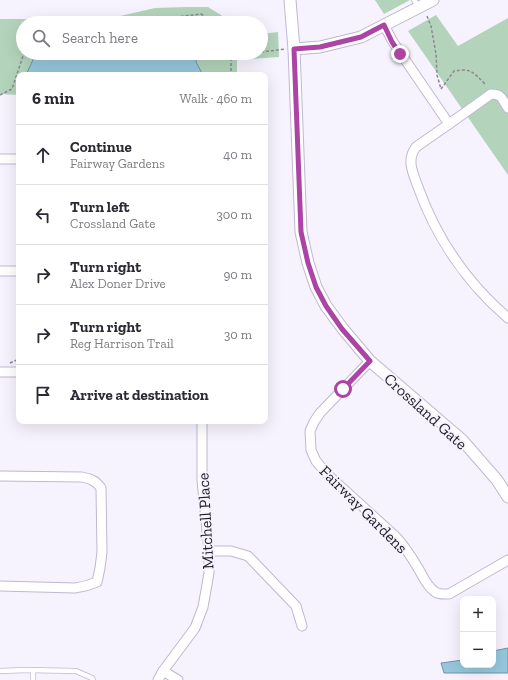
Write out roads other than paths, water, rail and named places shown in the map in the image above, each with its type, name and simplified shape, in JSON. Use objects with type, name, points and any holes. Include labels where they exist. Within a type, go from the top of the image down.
[{"type":"street","name":"Crossland Gate","points":[[290,0],[294,49],[301,232],[308,263],[316,287],[326,306],[342,329],[370,361],[463,441],[497,480],[508,497]]},
{"type":"street","points":[[294,49],[320,47],[361,37],[384,25],[416,4],[433,0]]},
{"type":"street","points":[[384,25],[392,42],[449,124]]},
{"type":"street","points":[[508,108],[500,96],[491,94],[420,143],[413,151],[410,162],[422,199],[447,248],[483,294],[508,318]]},
{"type":"street","points":[[0,159],[16,159]]},
{"type":"street","points":[[0,271],[16,271]]},
{"type":"street","name":"Fairway Gardens","points":[[370,361],[320,413],[314,422],[310,431],[311,450],[316,460],[327,474],[404,545],[420,570],[425,581],[435,592],[449,594],[508,560]]},
{"type":"street","points":[[3,368],[16,371]]},
{"type":"street","name":"Mitchell Place","points":[[158,680],[195,628],[203,607],[209,573],[209,551],[202,480],[202,424]]},
{"type":"street","points":[[0,476],[82,477],[97,482],[101,488],[102,552],[97,582],[92,584],[75,588],[0,586]]},
{"type":"street","points":[[209,551],[231,551],[248,556],[296,606],[302,626]]},
{"type":"street","points":[[163,671],[178,680]]},
{"type":"lane","points":[[33,670],[33,680]]},
{"type":"lane","points":[[0,671],[76,671],[94,680]]},
{"type":"water","points":[[33,60],[196,60],[201,72],[27,72]]},
{"type":"water","points":[[508,648],[508,673],[444,673],[441,663],[460,660],[460,668],[496,668],[496,650]]}]
